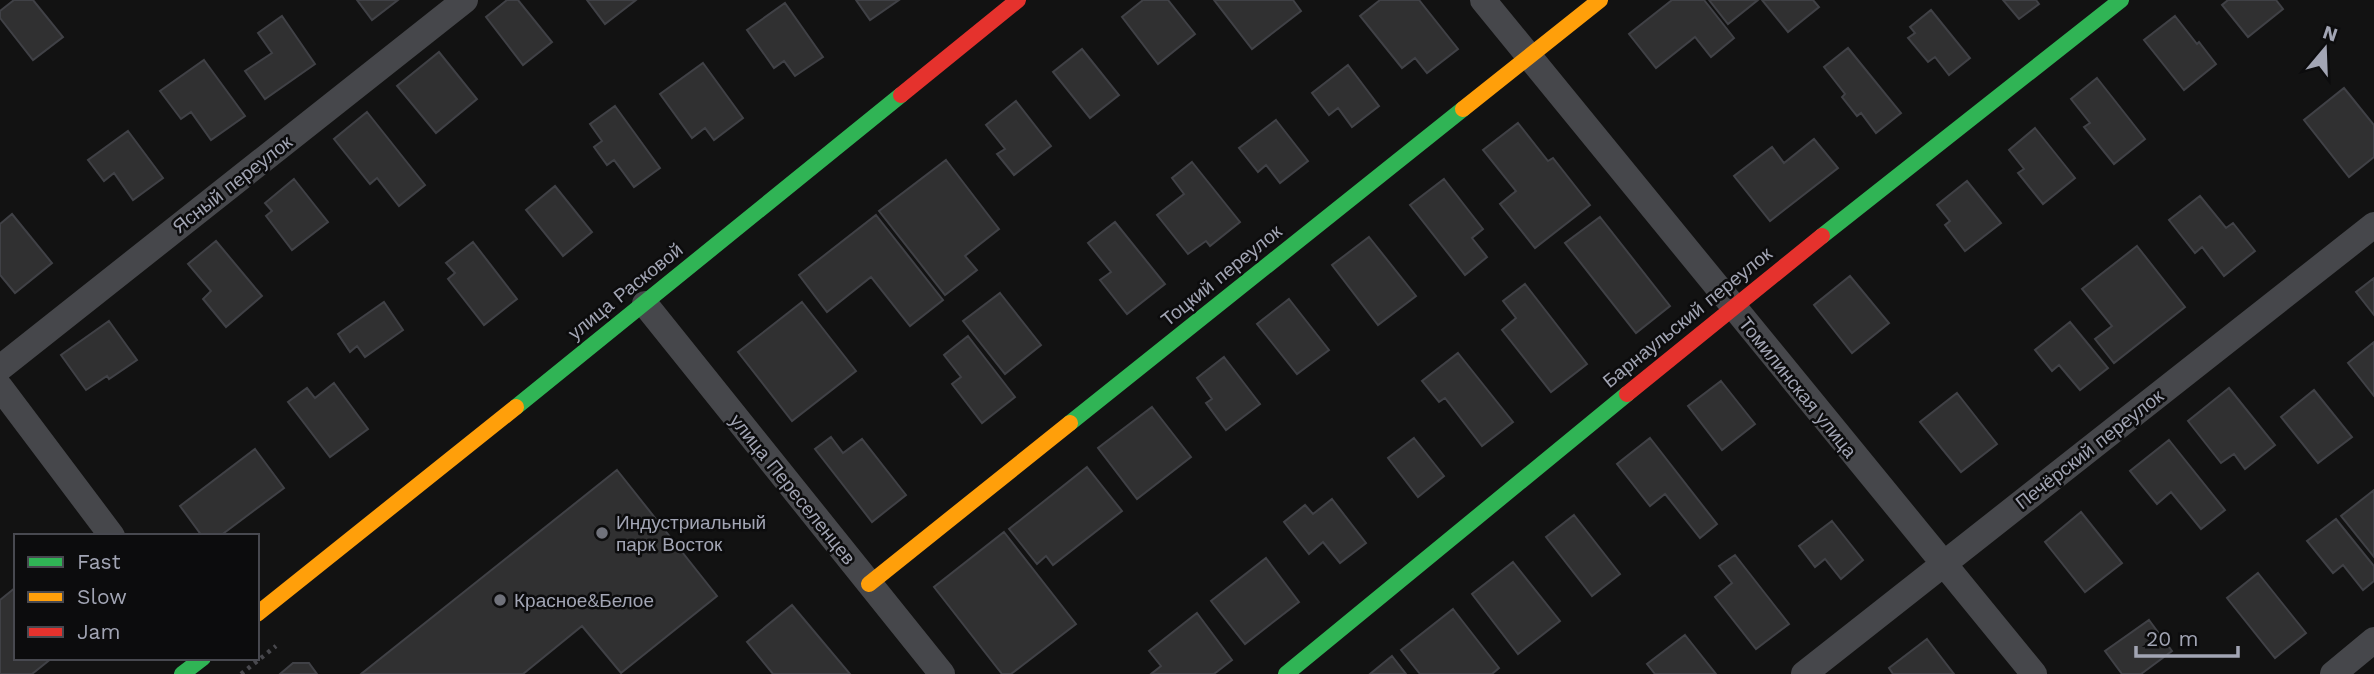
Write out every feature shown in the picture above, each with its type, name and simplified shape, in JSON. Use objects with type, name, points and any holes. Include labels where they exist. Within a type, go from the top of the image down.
[{"type":"street","name":"Ясный переулок","points":[[0,368],[465,0]]},
{"type":"street","name":"улица Расковой","points":[[259,612],[645,304],[1018,0]]},
{"type":"street","name":"Томилинская улица","points":[[1483,0],[2035,674]]},
{"type":"street","name":"Тоцкий переулок","points":[[869,584],[1600,0]]},
{"type":"street","name":"Барнаульский переулок","points":[[1286,674],[1732,307],[2121,0]]},
{"type":"street","name":"Печёрский переулок","points":[[1804,674],[2374,225]]},
{"type":"street","name":"улица Переселенцев","points":[[645,304],[942,674]]},
{"type":"street","points":[[0,387],[110,534]]},
{"type":"street","points":[[2333,674],[2374,640]]},
{"type":"street","points":[[182,674],[200,660]]},
{"type":"path","points":[[259,659],[282,640]]},
{"type":"path","points":[[241,674],[258,660]]},
{"type":"building","points":[[14,0],[33,0],[63,37],[33,60],[0,18],[0,11]]},
{"type":"building","points":[[357,0],[398,0],[372,20]]},
{"type":"building","points":[[507,0],[518,0],[552,42],[523,65],[486,17]]},
{"type":"building","points":[[587,0],[636,0],[605,24]]},
{"type":"building","points":[[856,0],[899,0],[870,20]]},
{"type":"building","points":[[1143,0],[1168,0],[1195,34],[1158,64],[1122,17]]},
{"type":"building","points":[[1214,0],[1293,0],[1301,11],[1252,49]]},
{"type":"building","points":[[1380,0],[1419,0],[1458,49],[1427,73],[1415,58],[1402,68],[1360,16]]},
{"type":"building","points":[[1672,0],[1704,0],[1734,38],[1711,57],[1695,37],[1656,68],[1629,34]]},
{"type":"building","points":[[1709,0],[1758,0],[1728,24]]},
{"type":"building","points":[[1762,0],[1813,0],[1819,7],[1788,32]]},
{"type":"building","points":[[2003,0],[2036,0],[2039,4],[2019,19]]},
{"type":"building","points":[[2228,0],[2276,0],[2283,9],[2248,37],[2222,5]]},
{"type":"building","points":[[785,3],[823,57],[795,76],[784,61],[774,68],[747,30]]},
{"type":"building","points":[[1931,10],[1970,58],[1949,75],[1935,57],[1928,62],[1908,38],[1915,33],[1910,27]]},
{"type":"building","points":[[282,16],[315,64],[265,99],[245,71],[272,53],[258,33]]},
{"type":"building","points":[[2175,16],[2216,64],[2184,90],[2144,40]]},
{"type":"building","points":[[1848,48],[1901,113],[1876,133],[1861,113],[1857,116],[1842,97],[1845,94],[1824,67]]},
{"type":"building","points":[[1082,49],[1119,95],[1090,118],[1053,72]]},
{"type":"building","points":[[439,52],[477,99],[436,133],[397,86]]},
{"type":"building","points":[[204,60],[245,116],[211,140],[191,112],[181,119],[160,91]]},
{"type":"building","points":[[703,63],[743,118],[714,140],[705,128],[692,138],[660,94]]},
{"type":"building","points":[[1348,65],[1379,106],[1352,127],[1338,108],[1329,115],[1312,93]]},
{"type":"building","points":[[2097,78],[2145,139],[2114,164],[2084,127],[2090,123],[2071,99]]},
{"type":"building","points":[[2344,88],[2374,125],[2374,157],[2349,177],[2304,120]]},
{"type":"building","points":[[1016,101],[1051,146],[1014,175],[997,154],[1005,149],[986,125]]},
{"type":"building","points":[[615,106],[660,168],[634,187],[614,160],[607,165],[594,147],[602,141],[590,124]]},
{"type":"building","points":[[367,112],[425,185],[399,206],[377,178],[370,184],[334,139]]},
{"type":"building","points":[[1276,120],[1308,161],[1280,183],[1266,165],[1258,172],[1239,148]]},
{"type":"building","points":[[1518,123],[1548,161],[1553,158],[1590,205],[1535,248],[1500,204],[1516,191],[1483,150]]},
{"type":"building","points":[[2035,128],[2075,178],[2043,204],[2018,173],[2024,169],[2009,150]]},
{"type":"building","points":[[128,131],[163,178],[133,200],[114,173],[104,181],[88,160]]},
{"type":"building","points":[[1814,139],[1838,168],[1770,221],[1734,176],[1772,147],[1784,163]]},
{"type":"building","points":[[946,160],[999,229],[965,256],[977,270],[945,295],[879,211]]},
{"type":"building","points":[[1192,162],[1240,222],[1210,246],[1206,241],[1188,254],[1157,215],[1184,194],[1172,178]]},
{"type":"building","points":[[294,179],[328,222],[292,250],[266,216],[272,211],[265,203]]},
{"type":"building","points":[[1444,179],[1483,229],[1472,238],[1487,257],[1465,275],[1410,205]]},
{"type":"building","points":[[1967,181],[2001,223],[1965,251],[1945,225],[1950,221],[1937,205]]},
{"type":"building","points":[[555,186],[592,232],[563,256],[526,210]]},
{"type":"building","points":[[2200,196],[2226,228],[2233,223],[2255,251],[2224,276],[2202,247],[2195,253],[2169,220]]},
{"type":"building","points":[[12,214],[52,263],[15,293],[0,275],[0,224]]},
{"type":"building","points":[[876,215],[943,300],[910,326],[871,277],[827,312],[799,275]]},
{"type":"building","points":[[1600,217],[1670,306],[1636,333],[1565,243]]},
{"type":"building","points":[[1115,222],[1165,284],[1127,314],[1100,280],[1111,272],[1088,243]]},
{"type":"building","points":[[1369,237],[1416,296],[1378,325],[1332,265]]},
{"type":"building","points":[[216,241],[262,296],[226,327],[203,299],[211,291],[188,264]]},
{"type":"building","points":[[473,242],[517,299],[484,325],[448,279],[455,273],[446,263]]},
{"type":"building","points":[[2137,246],[2185,307],[2114,363],[2095,339],[2112,326],[2082,289]]},
{"type":"building","points":[[1850,276],[1889,323],[1852,353],[1814,305]]},
{"type":"building","points":[[2374,278],[2374,315],[2356,292]]},
{"type":"building","points":[[1525,284],[1587,364],[1551,392],[1502,330],[1516,318],[1503,301]]},
{"type":"building","points":[[1000,293],[1041,345],[1005,374],[963,321]]},
{"type":"building","points":[[1289,299],[1329,350],[1297,374],[1257,324]]},
{"type":"building","points":[[384,302],[403,330],[365,357],[357,346],[350,352],[338,334]]},
{"type":"building","points":[[802,302],[856,371],[792,421],[738,352]]},
{"type":"building","points":[[109,321],[137,360],[109,379],[107,376],[86,390],[61,355]]},
{"type":"building","points":[[2070,322],[2108,368],[2080,390],[2059,365],[2052,371],[2035,350]]},
{"type":"building","points":[[968,336],[1015,397],[982,423],[952,384],[961,377],[944,355]]},
{"type":"building","points":[[2374,342],[2374,396],[2348,363]]},
{"type":"building","points":[[1458,353],[1513,422],[1482,446],[1445,398],[1439,402],[1422,381]]},
{"type":"building","points":[[1224,357],[1260,404],[1226,430],[1206,403],[1212,399],[1197,378]]},
{"type":"building","points":[[1721,381],[1755,424],[1722,450],[1688,406]]},
{"type":"building","points":[[334,383],[368,429],[330,457],[288,402],[307,388],[315,398]]},
{"type":"building","points":[[2229,388],[2275,445],[2245,469],[2234,454],[2221,463],[2188,421]]},
{"type":"building","points":[[2314,390],[2352,437],[2318,463],[2281,417]]},
{"type":"building","points":[[1957,393],[1997,444],[1961,472],[1920,422]]},
{"type":"building","points":[[1152,407],[1191,457],[1137,499],[1098,448]]},
{"type":"building","points":[[831,437],[843,453],[862,439],[906,495],[872,522],[815,449]]},
{"type":"building","points":[[1414,438],[1444,476],[1418,497],[1388,458]]},
{"type":"building","points":[[1650,438],[1717,524],[1700,538],[1665,494],[1650,506],[1617,464]]},
{"type":"building","points":[[2169,440],[2225,510],[2201,529],[2171,492],[2157,504],[2130,471]]},
{"type":"building","points":[[255,449],[284,488],[223,534],[201,534],[180,506]]},
{"type":"building","points":[[1087,467],[1122,511],[1053,565],[1046,556],[1037,564],[1009,529]]},
{"type":"building","name":"Индустриальный парк Восток","points":[[617,470],[717,596],[621,673],[582,626],[523,674],[361,674]]},
{"type":"building","points":[[2374,490],[2374,557],[2341,516]]},
{"type":"building","points":[[1332,499],[1366,543],[1340,563],[1323,542],[1309,554],[1284,522],[1305,505],[1313,514]]},
{"type":"building","points":[[2081,512],[2122,563],[2085,592],[2045,542]]},
{"type":"building","points":[[1574,515],[1620,574],[1592,596],[1546,537]]},
{"type":"building","points":[[2336,519],[2374,566],[2374,581],[2363,590],[2343,565],[2333,573],[2307,541]]},
{"type":"building","points":[[1832,521],[1863,560],[1841,579],[1825,559],[1815,567],[1799,546]]},
{"type":"building","points":[[1004,532],[1076,624],[1011,674],[1002,674],[934,587]]},
{"type":"building","points":[[1735,555],[1789,624],[1756,649],[1715,597],[1732,583],[1719,566]]},
{"type":"building","points":[[1266,558],[1299,602],[1245,644],[1211,601]]},
{"type":"building","points":[[1513,562],[1560,621],[1518,654],[1472,594]]},
{"type":"building","points":[[2258,573],[2306,633],[2275,658],[2227,598]]},
{"type":"building","points":[[14,589],[14,660],[50,660],[32,674],[0,674],[0,600]]},
{"type":"building","points":[[792,605],[850,674],[773,674],[747,642]]},
{"type":"building","points":[[1453,609],[1499,668],[1492,674],[1420,674],[1401,650]]},
{"type":"building","points":[[1197,613],[1232,660],[1214,674],[1151,674],[1161,666],[1149,651]]},
{"type":"building","points":[[2149,620],[2172,651],[2141,674],[2122,674],[2105,651]]},
{"type":"building","points":[[1685,635],[1716,674],[1655,674],[1647,664]]},
{"type":"building","points":[[1927,639],[1954,674],[1893,674],[1889,668]]},
{"type":"building","points":[[1392,656],[1406,674],[1370,674]]},
{"type":"building","points":[[293,663],[309,663],[317,674],[280,674]]},
{"type":"traffic: fast","points":[[1822,236],[2121,0]]},
{"type":"traffic: fast","points":[[516,407],[901,95]]},
{"type":"traffic: fast","points":[[1070,423],[1463,109]]},
{"type":"traffic: fast","points":[[1286,674],[1627,394]]},
{"type":"traffic: fast","points":[[182,674],[200,660]]},
{"type":"traffic: slow","points":[[1463,109],[1600,0]]},
{"type":"traffic: slow","points":[[259,612],[516,407]]},
{"type":"traffic: slow","points":[[869,584],[1070,423]]},
{"type":"traffic: jam","points":[[901,95],[1018,0]]},
{"type":"traffic: jam","points":[[1627,394],[1822,236]]},
{"type":"place","name":"Индустриальный парк Восток","points":[[602,533]]},
{"type":"place","name":"Красное&Белое","points":[[500,600]]}]
